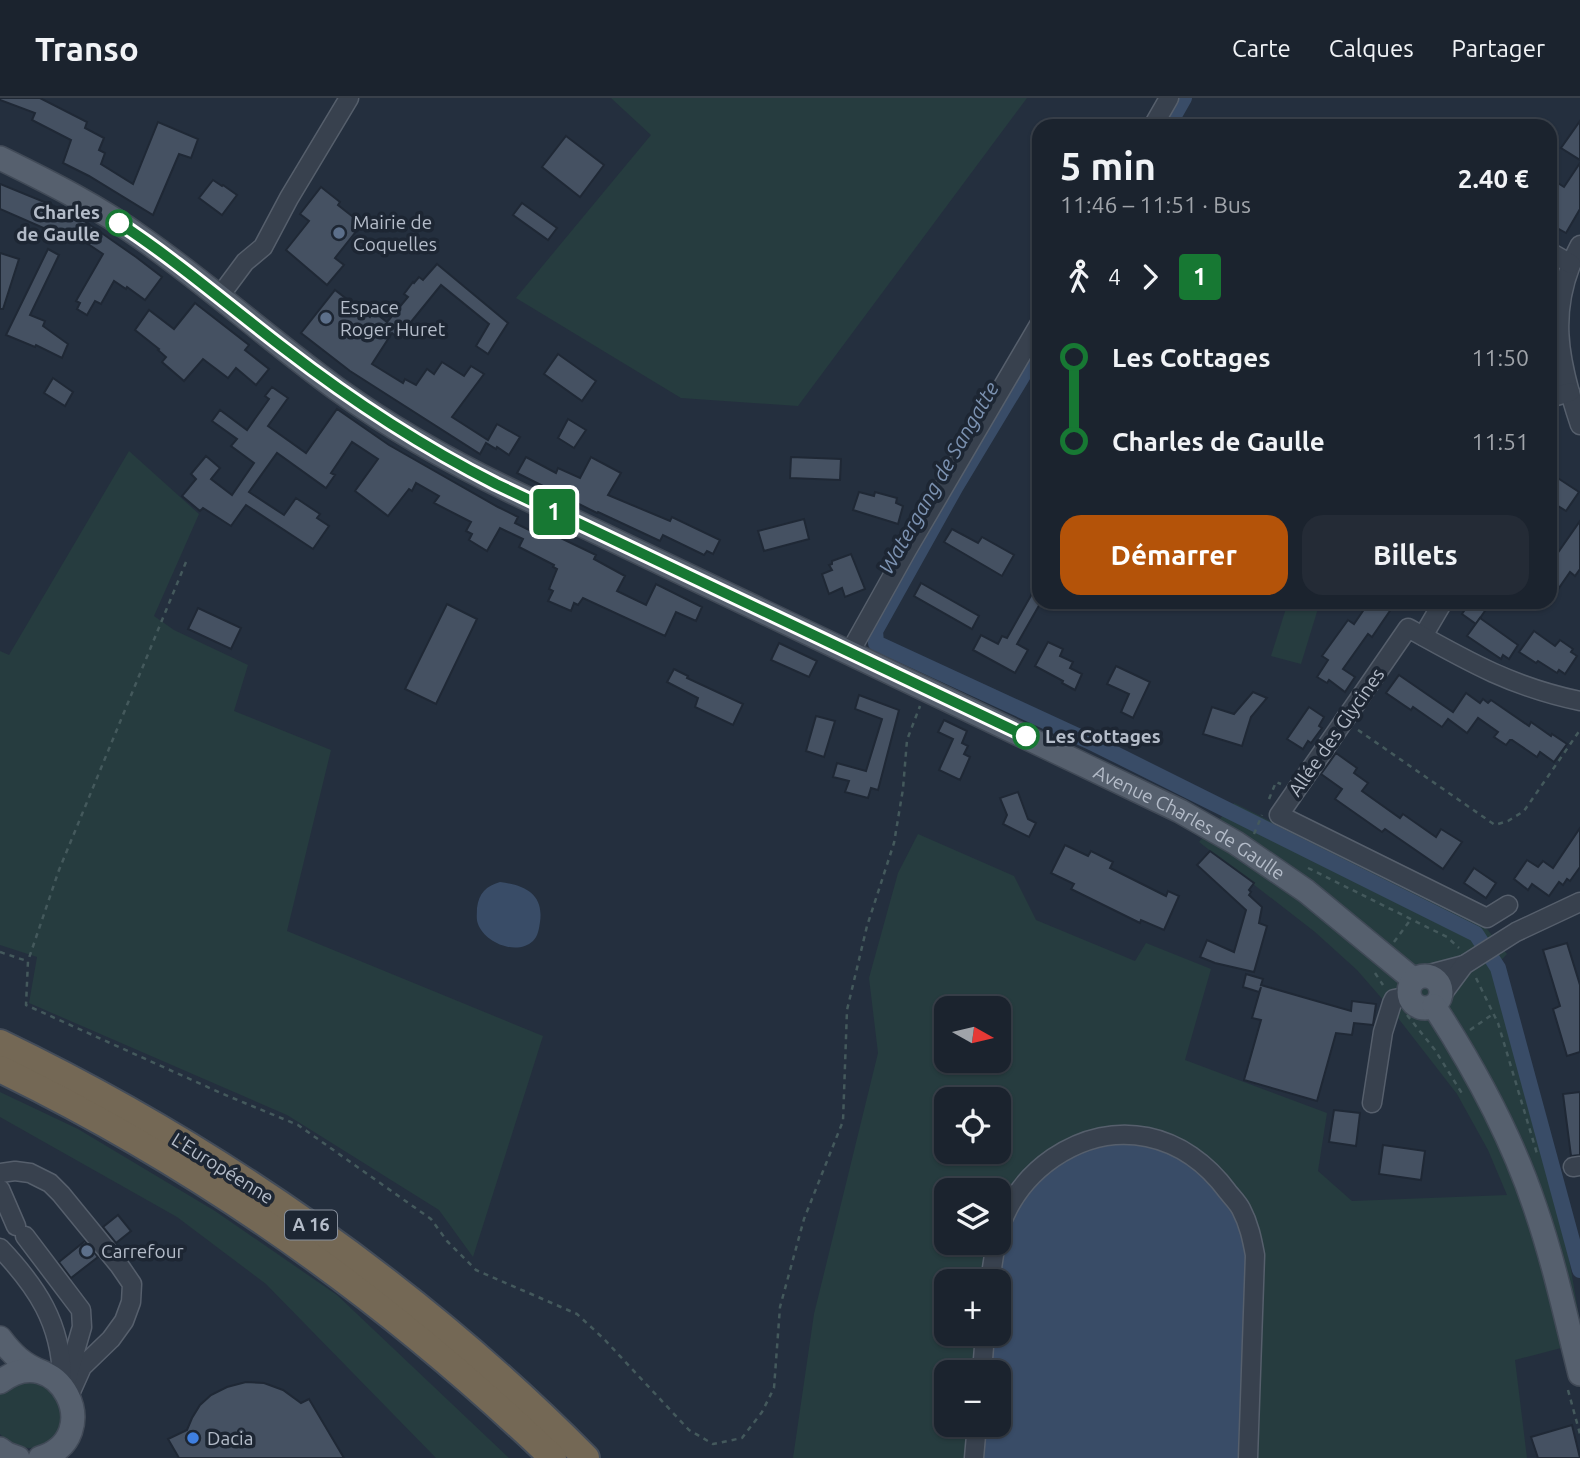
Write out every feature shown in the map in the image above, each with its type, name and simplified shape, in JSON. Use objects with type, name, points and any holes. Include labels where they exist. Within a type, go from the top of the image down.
[{"type":"highway","name":"L'Européenne","points":[[0,1043],[96,1091],[176,1138],[330,1239],[452,1335],[536,1409],[586,1458]]},
{"type":"highway","name":"L'Européenne","points":[[0,1069],[93,1117],[186,1171],[271,1227],[360,1291],[470,1381],[553,1458]]},
{"type":"highway","points":[[360,1291],[532,1458]]},
{"type":"main road","name":"Avenue Charles de Gaulle","points":[[0,158],[77,197],[143,239],[348,396],[464,468],[1137,789],[1207,826],[1306,891],[1378,963],[1411,988],[1412,1001],[1418,1006],[1426,1008],[1438,1001]]},
{"type":"main road","points":[[1438,1001],[1490,1101],[1523,1174],[1545,1240],[1573,1379]]},
{"type":"main road","points":[[0,1338],[27,1367],[56,1380],[65,1390],[73,1411],[71,1448],[74,1458]]},
{"type":"main road","points":[[0,1382],[21,1371],[41,1373]]},
{"type":"main road","points":[[40,1458],[59,1448],[71,1427]]},
{"type":"street","points":[[219,297],[246,262],[263,247],[349,98]]},
{"type":"street","points":[[1157,119],[1169,98]]},
{"type":"street","points":[[1580,245],[1562,291],[1559,310],[1560,342],[1580,425]]},
{"type":"street","points":[[1557,256],[1571,264]]},
{"type":"street","points":[[850,652],[1032,337]]},
{"type":"street","points":[[1557,375],[1572,387]]},
{"type":"street","points":[[1439,609],[1423,636],[1509,681],[1580,701]]},
{"type":"street","name":"Allée des Glycines","points":[[1423,636],[1408,628],[1279,815],[1487,918],[1508,905]]},
{"type":"street","points":[[1372,1103],[1383,1032],[1392,1003],[1411,988],[1469,962],[1516,932],[1580,902]]},
{"type":"street","points":[[1438,1001],[1469,962]]},
{"type":"street","points":[[1011,1202],[1039,1168],[1077,1145],[1099,1138],[1141,1136],[1166,1143],[1197,1158],[1210,1170],[1241,1208],[1251,1233],[1255,1255],[1248,1458]]},
{"type":"street","points":[[0,1173],[30,1173],[50,1183],[132,1284],[131,1302],[124,1321],[65,1390]]},
{"type":"street","points":[[0,1189],[21,1231],[81,1310],[82,1327],[65,1390]]},
{"type":"street","points":[[0,1248],[26,1278],[55,1328],[65,1390]]},
{"type":"street","points":[[974,1458],[976,1437]]},
{"type":"path","points":[[186,562],[59,870],[28,961],[26,1005],[298,1125],[431,1219],[447,1241],[476,1270],[578,1314],[689,1430],[713,1444],[741,1438],[762,1412],[774,1388],[780,1307],[804,1219],[843,1121],[847,1010],[867,926],[894,843],[903,789],[906,740],[927,689]]},
{"type":"path","points":[[1344,720],[1495,825],[1524,811],[1580,730]]},
{"type":"path","points":[[1253,837],[1261,816]]},
{"type":"path","points":[[1411,919],[1378,963],[1411,988],[1435,1051],[1466,1100]]},
{"type":"path","points":[[0,953],[28,961]]},
{"type":"path","points":[[1573,1379],[1580,1434]]},
{"type":"green space","points":[[611,98],[1027,98],[798,406],[681,398],[516,298],[651,135]]},
{"type":"green space","points":[[129,451],[199,514],[154,616],[174,630],[248,665],[234,711],[331,750],[287,931],[543,1036],[473,1257],[439,1210],[287,1115],[29,1003],[37,957],[0,945],[0,651],[9,655]]},
{"type":"green space","points":[[1286,609],[1318,609],[1301,664],[1271,656]]},
{"type":"green space","points":[[1234,803],[1487,929],[1507,954],[1493,969],[1567,1247],[1580,1322],[1580,1343],[1515,1360],[1527,1458],[1242,1458],[1249,1264],[1011,1280],[1011,1269],[934,1269],[934,1346],[990,1346],[989,1360],[934,1360],[934,1437],[982,1437],[980,1458],[793,1458],[814,1314],[878,1053],[869,978],[898,873],[918,834],[1014,876],[1036,920],[1135,961],[1146,943],[1211,969],[1185,1060],[1327,1113],[1318,1171],[1352,1201],[1507,1195],[1488,1150],[1457,1094],[1357,970],[1315,932],[1199,842]]},
{"type":"green space","points":[[0,1092],[78,1129],[215,1211],[337,1295],[509,1458],[436,1458],[266,1284],[177,1217],[0,1117]]},
{"type":"green space","points":[[24,1380],[46,1384],[62,1408],[60,1429],[55,1437],[38,1447],[18,1446],[8,1442],[0,1434],[0,1395],[4,1390]]},
{"type":"water","points":[[500,882],[525,889],[539,904],[538,932],[533,941],[526,945],[510,947],[494,942],[478,924],[477,908],[481,894]]},
{"type":"water","points":[[1139,1144],[1164,1149],[1187,1160],[1232,1204],[1248,1250],[1242,1458],[980,1458],[982,1437],[1011,1437],[1011,1360],[989,1360],[990,1346],[1011,1346],[1011,1269],[996,1269],[999,1255],[1011,1255],[1011,1215],[1044,1171],[1095,1146]]},
{"type":"building","points":[[0,98],[40,98],[87,122],[85,128],[104,138],[99,150],[105,153],[101,164],[133,184],[158,122],[198,139],[191,158],[179,154],[153,215],[63,163],[71,140],[32,120],[35,113]]},
{"type":"building","points":[[1580,121],[1580,160],[1561,148]]},
{"type":"building","points":[[566,136],[604,165],[580,197],[542,167]]},
{"type":"building","points":[[1580,163],[1580,209],[1566,233],[1557,228],[1557,182],[1564,187]]},
{"type":"building","points":[[213,180],[237,195],[222,215],[199,198]]},
{"type":"building","points":[[0,184],[83,220],[162,277],[145,300],[114,281],[101,304],[95,301],[87,315],[77,309],[80,303],[76,301],[103,254],[67,230],[64,237],[0,209]]},
{"type":"building","name":"Mairie de Coquelles","points":[[321,187],[362,224],[335,258],[344,265],[327,285],[286,250],[309,221],[300,214]]},
{"type":"building","points":[[522,203],[557,228],[548,240],[513,215]]},
{"type":"building","points":[[48,249],[59,255],[30,315],[45,321],[43,326],[68,344],[62,358],[36,345],[35,347],[6,335]]},
{"type":"building","points":[[0,253],[19,259],[3,309],[0,309]]},
{"type":"building","points":[[437,264],[508,323],[488,354],[476,346],[489,324],[441,285],[398,338],[392,333],[372,364],[403,383],[405,379],[416,385],[427,369],[434,374],[442,362],[464,376],[471,366],[484,374],[452,417],[488,440],[497,424],[520,437],[509,455],[486,443],[480,454],[350,371],[301,333],[335,290],[370,317],[374,312],[387,322],[408,297],[404,294],[413,282],[419,277],[423,280]]},
{"type":"building","points":[[195,303],[249,345],[245,350],[269,369],[256,385],[236,368],[228,378],[203,359],[184,381],[162,362],[166,357],[159,349],[135,330],[149,310],[174,329]]},
{"type":"building","points":[[558,354],[596,381],[582,401],[544,374]]},
{"type":"building","points":[[53,378],[73,392],[65,406],[44,393]]},
{"type":"building","points":[[272,387],[288,398],[268,426],[306,453],[337,409],[389,445],[518,517],[515,523],[539,535],[542,529],[596,555],[594,559],[625,576],[617,591],[646,605],[656,584],[702,607],[696,621],[676,612],[665,636],[583,598],[578,605],[574,603],[571,611],[548,601],[553,591],[549,589],[557,569],[519,547],[523,539],[500,528],[487,551],[469,540],[472,534],[466,531],[471,522],[434,503],[439,496],[416,483],[412,491],[409,489],[388,516],[355,491],[378,459],[352,442],[331,473],[335,475],[326,488],[277,453],[249,492],[284,515],[296,498],[320,514],[317,518],[329,526],[313,549],[246,505],[231,526],[203,508],[200,511],[182,496],[196,479],[191,474],[206,456],[220,468],[211,479],[232,495],[254,463],[231,446],[237,439],[212,421],[220,410],[247,430],[269,399],[265,396]]},
{"type":"building","points":[[568,419],[586,430],[574,448],[558,438]]},
{"type":"building","points":[[526,457],[556,473],[558,468],[580,478],[591,457],[621,473],[608,495],[670,521],[672,517],[720,540],[713,554],[707,551],[704,555],[663,535],[660,541],[517,473]]},
{"type":"building","points":[[791,457],[841,459],[840,480],[790,478]]},
{"type":"building","points":[[1557,478],[1579,492],[1566,511],[1557,505]]},
{"type":"building","points":[[859,492],[874,496],[875,492],[897,498],[896,503],[903,506],[898,524],[853,510]]},
{"type":"building","points":[[804,519],[809,539],[764,551],[758,531]]},
{"type":"building","points":[[1580,521],[1580,569],[1575,576],[1570,572],[1557,591],[1557,554]]},
{"type":"building","points":[[952,529],[978,543],[982,537],[1014,555],[1002,576],[944,542]]},
{"type":"building","points":[[851,554],[865,589],[845,597],[842,588],[829,594],[822,574],[832,570],[829,565],[832,561]]},
{"type":"building","points":[[921,583],[979,616],[972,629],[914,596]]},
{"type":"building","points":[[1032,594],[1032,609],[1037,609],[1017,644],[1028,650],[1015,673],[973,650],[981,635],[998,644],[1002,636],[1007,638]]},
{"type":"building","points":[[447,604],[477,619],[436,704],[405,689]]},
{"type":"building","points":[[198,608],[241,628],[231,649],[188,629]]},
{"type":"building","points":[[1364,609],[1391,609],[1372,637],[1368,634],[1343,669],[1355,677],[1345,692],[1329,680],[1327,683],[1317,677],[1328,660],[1322,656],[1348,620],[1354,624]]},
{"type":"building","points":[[1465,609],[1486,609],[1476,624],[1462,614]]},
{"type":"building","points":[[1480,618],[1518,645],[1509,659],[1503,655],[1501,659],[1467,636]]},
{"type":"building","points":[[1534,631],[1555,646],[1560,640],[1573,649],[1571,652],[1577,656],[1565,674],[1559,670],[1557,673],[1538,661],[1536,663],[1519,652]]},
{"type":"building","points":[[1048,642],[1063,649],[1060,656],[1073,662],[1070,668],[1082,674],[1075,690],[1035,666]]},
{"type":"building","points":[[779,643],[817,661],[809,677],[771,660]]},
{"type":"building","points":[[1116,666],[1150,682],[1133,718],[1121,712],[1129,694],[1107,684]]},
{"type":"building","points":[[674,669],[688,676],[687,678],[743,704],[733,725],[695,707],[698,698],[667,682]]},
{"type":"building","points":[[1399,675],[1453,712],[1466,693],[1480,703],[1483,699],[1488,703],[1491,700],[1529,726],[1531,722],[1567,744],[1554,762],[1540,752],[1537,757],[1512,740],[1506,745],[1494,737],[1498,732],[1478,718],[1467,733],[1448,719],[1442,727],[1386,693]]},
{"type":"building","points":[[1253,692],[1267,698],[1251,717],[1242,746],[1203,734],[1212,707],[1234,714]]},
{"type":"building","points":[[859,695],[899,710],[878,790],[871,788],[868,798],[845,792],[849,781],[833,777],[837,763],[866,771],[882,719],[855,709]]},
{"type":"building","points":[[1309,707],[1324,717],[1319,726],[1322,728],[1303,749],[1287,739]]},
{"type":"building","points":[[816,716],[835,721],[824,757],[806,751]]},
{"type":"building","points":[[944,720],[967,731],[962,743],[968,746],[964,754],[970,757],[960,780],[939,770],[953,739],[938,732]]},
{"type":"building","points":[[1336,753],[1357,768],[1354,773],[1368,783],[1362,791],[1400,818],[1403,814],[1436,837],[1441,829],[1462,842],[1443,869],[1385,829],[1382,832],[1335,799],[1342,789],[1321,774]]},
{"type":"building","points":[[1018,792],[1028,819],[1036,823],[1029,837],[1003,824],[1007,815],[1000,798]]},
{"type":"building","points":[[1580,828],[1580,867],[1570,881],[1567,879],[1563,885],[1559,882],[1549,896],[1532,884],[1528,890],[1514,879],[1527,860],[1538,867],[1543,861],[1553,868]]},
{"type":"building","points":[[1065,845],[1088,856],[1091,851],[1113,862],[1110,868],[1166,896],[1168,891],[1179,896],[1164,930],[1141,920],[1140,923],[1071,889],[1074,884],[1051,873]]},
{"type":"building","points":[[1210,851],[1254,883],[1249,895],[1262,907],[1259,923],[1267,926],[1254,972],[1200,957],[1207,940],[1234,952],[1246,910],[1197,865]]},
{"type":"building","points":[[1474,868],[1496,883],[1486,898],[1464,883]]},
{"type":"building","points":[[1567,943],[1580,985],[1580,1052],[1567,1056],[1553,1009],[1560,1006],[1543,950]]},
{"type":"building","points":[[1246,974],[1263,979],[1261,985],[1351,1011],[1352,1001],[1376,1004],[1373,1025],[1354,1023],[1352,1035],[1336,1033],[1317,1101],[1244,1080],[1261,1020],[1252,1018],[1261,987],[1259,992],[1243,987]]},
{"type":"building","points":[[1580,1092],[1580,1155],[1571,1156],[1563,1094]]},
{"type":"building","points":[[1334,1110],[1360,1113],[1356,1146],[1329,1142]]},
{"type":"building","points":[[1383,1145],[1425,1151],[1421,1180],[1379,1174]]},
{"type":"building","points":[[118,1215],[131,1231],[116,1243],[103,1227]]},
{"type":"building","points":[[85,1241],[98,1257],[71,1278],[59,1262]]},
{"type":"building","points":[[246,1382],[264,1383],[283,1390],[301,1403],[309,1399],[344,1458],[179,1458],[168,1439],[187,1430],[200,1405],[211,1395]]},
{"type":"building","points":[[1572,1425],[1580,1458],[1538,1458],[1531,1437]]},
{"type":"waterway","name":"Watergang de Sangatte","points":[[1172,119],[1184,98]]},
{"type":"waterway","points":[[1032,360],[956,486],[875,631],[876,643],[1095,744],[1476,934],[1498,968],[1580,1270]]},
{"type":"bus line","name":"1","points":[[119,223],[161,252],[337,388],[439,453],[496,484],[1026,736]]},
{"type":"place","name":"Charles de Gaulle","points":[[119,223]]},
{"type":"place","name":"Mairie de Coquelles","points":[[339,233]]},
{"type":"place","name":"Espace Roger Huret","points":[[326,318]]},
{"type":"place","name":"Les Cottages","points":[[1026,736]]},
{"type":"place","name":"Carrefour","points":[[87,1251]]},
{"type":"place","name":"Dacia","points":[[193,1438]]}]
